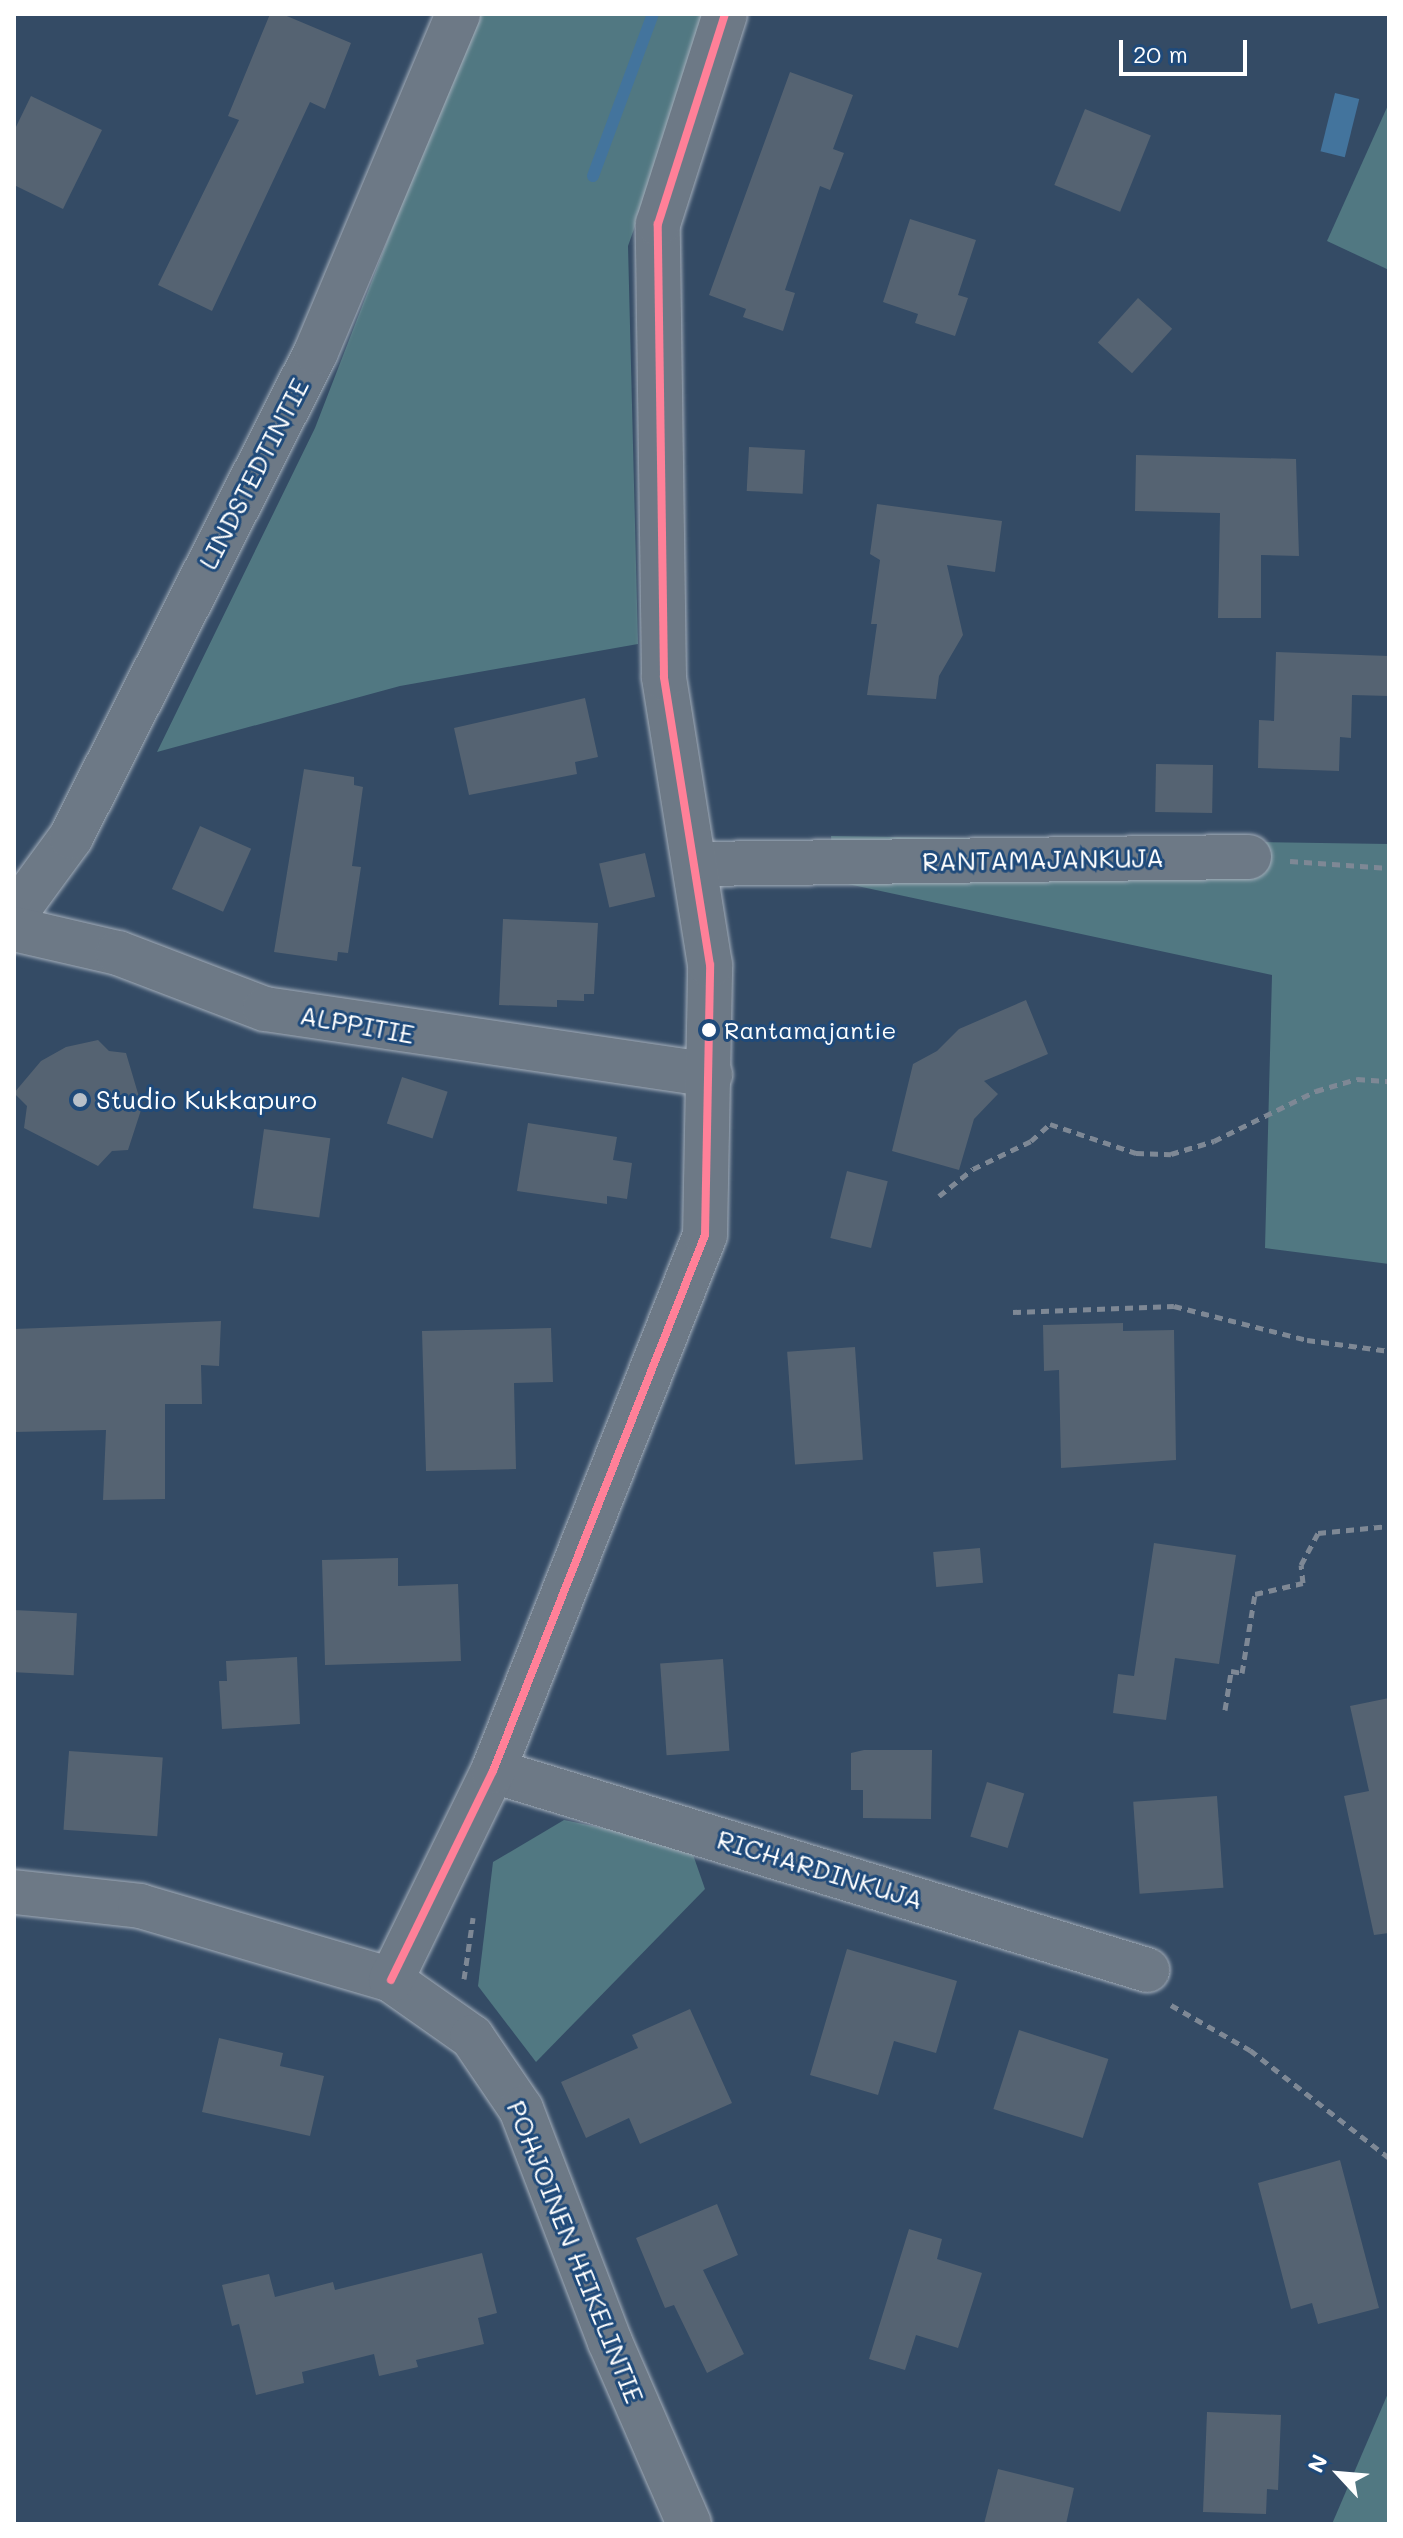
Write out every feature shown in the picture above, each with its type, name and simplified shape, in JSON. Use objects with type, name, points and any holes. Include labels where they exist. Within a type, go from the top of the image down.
[{"type":"street","name":"LINDSTEDTINTIE","points":[[14,915],[71,837],[316,352],[458,14]]},
{"type":"street","points":[[391,1980],[493,1771],[705,1235],[710,965],[664,677],[658,224],[725,14]]},
{"type":"street","name":"RANTAMAJANKUJA","points":[[696,864],[1249,857]]},
{"type":"street","name":"ALPPITIE","points":[[14,929],[118,953],[265,1009],[421,1036],[710,1075]]},
{"type":"street","name":"RICHARDINKUJA","points":[[493,1771],[1147,1970]]},
{"type":"street","name":"POHJOINEN HEIKELINTIE","points":[[14,1892],[140,1906],[391,1980],[472,2037],[521,2109],[610,2342],[689,2524]]},
{"type":"path","points":[[1249,857],[1389,868]]},
{"type":"path","points":[[939,1196],[973,1169],[1031,1141],[1050,1124],[1136,1153],[1171,1154],[1214,1141],[1316,1091],[1357,1079],[1389,1081]]},
{"type":"path","points":[[1013,1312],[1174,1306],[1307,1340],[1389,1351]]},
{"type":"path","points":[[1225,1710],[1231,1671],[1242,1673],[1255,1594],[1303,1583],[1301,1565],[1318,1533],[1389,1526]]},
{"type":"path","points":[[1171,2005],[1250,2050],[1389,2158]]},
{"type":"green space","points":[[475,14],[710,14],[628,246],[638,644],[400,686],[157,752],[315,428]]},
{"type":"green space","points":[[1389,103],[1389,270],[1327,241]]},
{"type":"green space","points":[[831,836],[1389,844],[1389,1264],[1265,1248],[1272,975],[834,881]]},
{"type":"green space","points":[[564,1820],[690,1846],[705,1889],[536,2062],[478,1986],[493,1862]]},
{"type":"green space","points":[[1389,2391],[1389,2524],[1332,2524]]},
{"type":"water","points":[[1335,93],[1359,99],[1345,157],[1320,151]]},
{"type":"building","points":[[270,14],[282,14],[351,43],[325,109],[310,102],[212,311],[158,285],[239,120],[228,116]]},
{"type":"building","points":[[790,72],[853,95],[833,149],[844,153],[830,190],[820,186],[785,290],[795,293],[783,331],[743,317],[746,309],[709,295]]},
{"type":"building","points":[[31,96],[102,130],[63,209],[14,185],[14,131]]},
{"type":"building","points":[[1085,109],[1151,136],[1120,212],[1054,185]]},
{"type":"building","points":[[910,219],[976,240],[958,295],[968,298],[955,336],[915,323],[918,314],[883,302]]},
{"type":"building","points":[[1138,298],[1172,329],[1132,373],[1098,343]]},
{"type":"building","points":[[749,447],[805,450],[803,494],[747,491]]},
{"type":"building","points":[[1136,455],[1296,459],[1299,556],[1261,555],[1261,618],[1218,618],[1220,513],[1135,511]]},
{"type":"building","points":[[877,504],[1002,521],[995,572],[947,565],[963,635],[939,676],[936,699],[867,695],[877,624],[871,624],[880,560],[870,554]]},
{"type":"building","points":[[1276,652],[1389,656],[1389,696],[1352,695],[1351,738],[1340,737],[1339,771],[1258,768],[1259,720],[1274,721]]},
{"type":"building","points":[[585,698],[598,757],[575,762],[577,774],[469,795],[454,728]]},
{"type":"building","points":[[1156,764],[1213,765],[1212,813],[1155,812]]},
{"type":"building","points":[[304,769],[354,777],[354,785],[363,787],[352,866],[361,867],[348,953],[338,952],[337,961],[274,952]]},
{"type":"building","points":[[200,826],[251,849],[223,912],[172,889]]},
{"type":"building","points":[[645,853],[655,897],[609,907],[599,864]]},
{"type":"building","points":[[503,919],[598,923],[594,994],[584,994],[584,1001],[557,1000],[557,1007],[499,1005]]},
{"type":"building","points":[[1026,1000],[1048,1054],[984,1081],[998,1094],[974,1119],[959,1170],[892,1151],[913,1064],[937,1051],[959,1029]]},
{"type":"building","name":"Studio Kukkapuro","points":[[98,1040],[109,1051],[126,1053],[142,1107],[128,1150],[112,1151],[98,1166],[24,1128],[27,1106],[14,1093],[41,1061],[66,1047]]},
{"type":"building","points":[[402,1077],[448,1092],[433,1138],[387,1124]]},
{"type":"building","points":[[528,1123],[617,1137],[613,1160],[632,1163],[627,1199],[607,1196],[607,1204],[517,1191]]},
{"type":"building","points":[[264,1129],[330,1138],[319,1218],[253,1208]]},
{"type":"building","points":[[847,1171],[888,1181],[871,1248],[830,1238]]},
{"type":"building","points":[[221,1321],[219,1366],[201,1365],[202,1404],[165,1404],[165,1499],[103,1500],[106,1430],[14,1432],[14,1329]]},
{"type":"building","points":[[1123,1323],[1123,1331],[1174,1330],[1176,1460],[1061,1468],[1059,1370],[1044,1371],[1043,1325]]},
{"type":"building","points":[[551,1328],[553,1382],[514,1383],[516,1469],[426,1471],[422,1331]]},
{"type":"building","points":[[855,1347],[863,1460],[795,1464],[787,1352]]},
{"type":"building","points":[[1154,1543],[1236,1555],[1219,1664],[1175,1658],[1166,1720],[1113,1713],[1118,1674],[1134,1676]]},
{"type":"building","points":[[980,1548],[983,1583],[936,1587],[933,1552]]},
{"type":"building","points":[[398,1558],[398,1586],[458,1584],[461,1661],[325,1665],[322,1560]]},
{"type":"building","points":[[14,1610],[77,1613],[74,1675],[14,1672]]},
{"type":"building","points":[[297,1657],[300,1724],[222,1729],[219,1681],[227,1681],[226,1661]]},
{"type":"building","points":[[723,1659],[729,1751],[667,1755],[660,1663]]},
{"type":"building","points":[[1389,1698],[1389,1933],[1374,1935],[1344,1796],[1369,1791],[1350,1706]]},
{"type":"building","points":[[864,1750],[932,1750],[931,1819],[863,1818],[863,1790],[851,1790],[851,1753]]},
{"type":"building","points":[[69,1751],[163,1758],[157,1836],[63,1830]]},
{"type":"building","points":[[987,1782],[1024,1793],[1008,1848],[970,1837]]},
{"type":"building","points":[[1217,1796],[1223,1888],[1140,1894],[1133,1802]]},
{"type":"building","points":[[847,1949],[957,1981],[936,2053],[894,2041],[878,2095],[810,2075]]},
{"type":"building","points":[[690,2009],[732,2103],[640,2144],[629,2118],[586,2138],[561,2082],[638,2048],[632,2035]]},
{"type":"building","points":[[1019,2030],[1108,2059],[1083,2138],[993,2109]]},
{"type":"building","points":[[219,2038],[283,2053],[280,2066],[324,2076],[310,2136],[202,2112]]},
{"type":"building","points":[[1340,2160],[1379,2308],[1318,2324],[1312,2303],[1291,2309],[1258,2183]]},
{"type":"building","points":[[717,2204],[738,2255],[703,2270],[744,2354],[707,2373],[674,2305],[665,2308],[636,2238]]},
{"type":"building","points":[[909,2229],[942,2239],[937,2259],[982,2273],[958,2348],[916,2335],[905,2370],[869,2359]]},
{"type":"building","points":[[482,2253],[497,2313],[478,2318],[484,2344],[416,2360],[418,2367],[379,2376],[374,2354],[302,2372],[304,2383],[256,2395],[239,2324],[232,2326],[222,2285],[269,2274],[275,2297],[333,2282],[335,2290]]},
{"type":"building","points":[[1207,2412],[1281,2415],[1278,2490],[1267,2489],[1266,2514],[1203,2512]]},
{"type":"building","points":[[998,2469],[1074,2488],[1066,2524],[984,2524]]},
{"type":"waterway","points":[[593,176],[653,14]]},
{"type":"transit line","points":[[391,1980],[493,1771],[705,1235],[710,965],[664,677],[658,224],[725,14]]},
{"type":"place","name":"Rantamajantie","points":[[709,1030]]},
{"type":"place","name":"Studio Kukkapuro","points":[[80,1100]]}]
